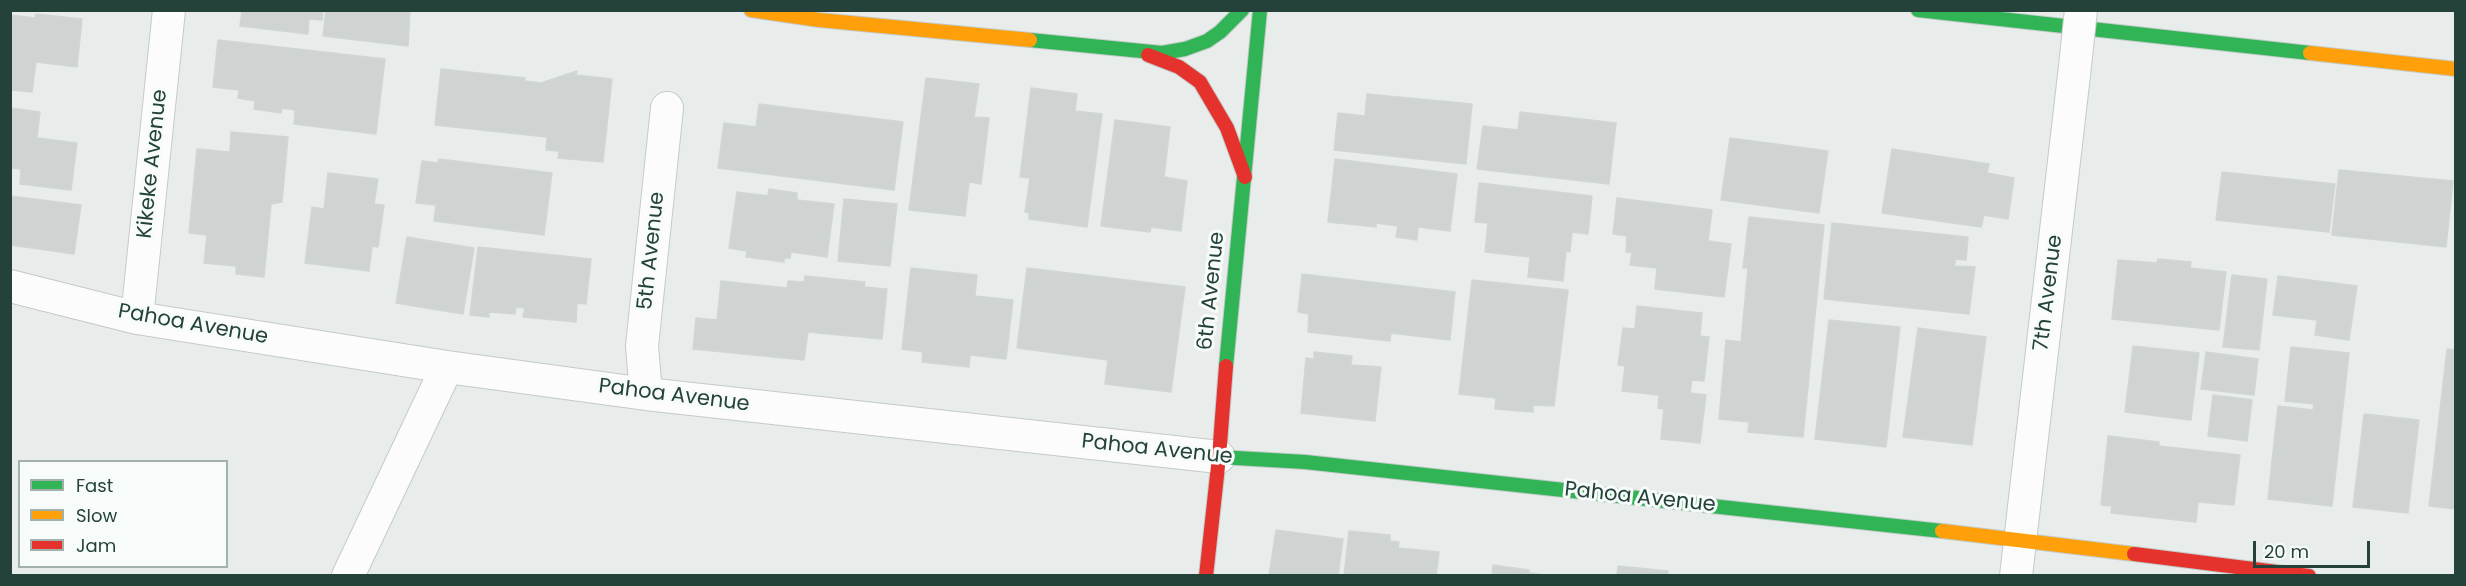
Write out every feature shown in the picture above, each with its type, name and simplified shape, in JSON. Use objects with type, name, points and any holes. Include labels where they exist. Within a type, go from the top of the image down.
[{"type":"main road","points":[[752,10],[819,21],[1162,53],[1185,49],[1207,40],[1220,32],[1242,10]]},
{"type":"main road","name":"6th Avenue","points":[[1206,576],[1260,10]]},
{"type":"main road","points":[[1918,10],[2456,69]]},
{"type":"main road","points":[[1138,52],[1179,67],[1200,82],[1227,128],[1245,177]]},
{"type":"main road","name":"Pahoa Avenue","points":[[1219,457],[1305,462],[2020,539],[2309,576]]},
{"type":"street","name":"Kikeke Avenue","points":[[137,318],[169,10]]},
{"type":"street","name":"7th Avenue","points":[[2016,576],[2081,10]]},
{"type":"street","name":"5th Avenue","points":[[646,394],[642,346],[667,108]]},
{"type":"street","name":"Pahoa Avenue","points":[[10,286],[137,318],[447,367],[646,394],[1219,457]]},
{"type":"street","points":[[348,576],[447,367]]},
{"type":"building","points":[[242,10],[323,10],[322,20],[309,19],[308,34],[240,26]]},
{"type":"building","points":[[326,10],[410,10],[408,46],[323,36]]},
{"type":"building","points":[[36,14],[82,19],[77,67],[36,62],[32,92],[10,90],[10,15],[35,18]]},
{"type":"building","points":[[218,40],[385,59],[376,134],[294,124],[295,110],[282,108],[281,113],[254,109],[255,101],[238,98],[239,90],[213,87]]},
{"type":"building","points":[[441,69],[525,78],[524,81],[541,83],[577,71],[576,75],[612,79],[603,162],[558,158],[559,151],[546,150],[547,137],[435,125]]},
{"type":"building","points":[[926,78],[979,84],[974,117],[989,118],[981,184],[969,182],[965,216],[909,210]]},
{"type":"building","points":[[1031,88],[1077,94],[1075,111],[1102,114],[1087,227],[1029,219],[1029,213],[1025,212],[1030,178],[1020,177]]},
{"type":"building","points":[[1367,94],[1472,104],[1466,164],[1334,150],[1338,113],[1365,116]]},
{"type":"building","points":[[759,104],[903,122],[894,190],[718,168],[724,123],[756,127]]},
{"type":"building","points":[[10,108],[40,112],[37,138],[77,143],[71,190],[20,184],[21,169],[10,168]]},
{"type":"building","points":[[1520,112],[1616,123],[1609,184],[1477,169],[1483,126],[1518,130]]},
{"type":"building","points":[[1115,120],[1170,127],[1164,177],[1187,181],[1181,231],[1151,227],[1150,232],[1101,226]]},
{"type":"building","points":[[231,132],[288,137],[282,202],[271,204],[264,277],[236,274],[236,266],[204,263],[207,235],[189,233],[197,149],[230,152]]},
{"type":"building","points":[[1730,138],[1828,151],[1819,213],[1721,200]]},
{"type":"building","points":[[1892,149],[1989,164],[1987,173],[2014,178],[2008,219],[1984,215],[1981,227],[1882,213]]},
{"type":"building","points":[[439,159],[552,173],[544,235],[434,221],[436,205],[416,203],[422,161],[438,163]]},
{"type":"building","points":[[1335,159],[1457,174],[1450,231],[1418,227],[1417,240],[1396,237],[1398,226],[1376,223],[1376,227],[1328,222]]},
{"type":"building","points":[[2339,170],[2453,181],[2446,247],[2332,235]]},
{"type":"building","points":[[2222,172],[2335,184],[2329,232],[2216,220]]},
{"type":"building","points":[[328,173],[378,179],[374,204],[384,205],[378,247],[372,246],[369,271],[305,263],[312,207],[324,209]]},
{"type":"building","points":[[1479,183],[1592,196],[1588,234],[1572,232],[1570,252],[1566,251],[1563,281],[1528,277],[1530,257],[1485,252],[1488,223],[1475,222]]},
{"type":"building","points":[[769,189],[797,193],[797,200],[834,204],[827,257],[791,252],[790,258],[784,258],[784,262],[746,257],[747,251],[729,248],[737,192],[768,196]]},
{"type":"building","points":[[10,196],[81,205],[74,254],[11,245],[13,236],[10,235]]},
{"type":"building","points":[[1617,198],[1712,210],[1708,241],[1731,244],[1724,297],[1655,289],[1657,268],[1630,265],[1632,253],[1626,252],[1627,236],[1613,234]]},
{"type":"building","points":[[844,199],[897,204],[890,266],[838,261]]},
{"type":"building","points":[[1749,217],[1824,225],[1803,437],[1748,432],[1749,422],[1719,419],[1726,340],[1741,342],[1748,268],[1743,268]]},
{"type":"building","points":[[1832,223],[1968,237],[1966,260],[1956,259],[1954,266],[1975,267],[1969,314],[1824,299]]},
{"type":"building","points":[[407,237],[474,248],[463,314],[396,303]]},
{"type":"building","points":[[478,247],[591,259],[586,304],[577,303],[576,322],[523,317],[525,308],[516,307],[515,314],[489,312],[489,317],[470,315]]},
{"type":"building","points":[[2158,259],[2191,262],[2190,268],[2226,272],[2219,330],[2112,319],[2118,260],[2157,263]]},
{"type":"building","points":[[911,268],[977,275],[975,296],[1013,300],[1006,359],[970,355],[969,367],[922,362],[923,352],[902,349]]},
{"type":"building","points":[[1027,268],[1185,287],[1171,392],[1105,384],[1108,360],[1017,348]]},
{"type":"building","points":[[1302,274],[1455,292],[1450,340],[1391,333],[1390,341],[1308,332],[1309,314],[1298,312]]},
{"type":"building","points":[[2232,275],[2267,279],[2259,350],[2223,347]]},
{"type":"building","points":[[805,276],[865,282],[864,287],[887,289],[882,339],[808,332],[804,360],[693,349],[696,318],[717,320],[721,281],[787,288],[788,281],[804,282]]},
{"type":"building","points":[[2278,276],[2357,286],[2349,340],[2315,335],[2317,320],[2273,315]]},
{"type":"building","points":[[1472,280],[1568,290],[1554,406],[1533,405],[1533,412],[1495,409],[1496,398],[1459,394]]},
{"type":"building","points":[[1637,306],[1702,313],[1700,336],[1709,337],[1704,381],[1692,380],[1690,393],[1706,395],[1700,443],[1661,439],[1664,409],[1658,408],[1659,395],[1622,391],[1625,366],[1618,365],[1623,328],[1635,329]]},
{"type":"building","points":[[1829,320],[1900,327],[1886,447],[1815,439]]},
{"type":"building","points":[[1918,328],[1986,337],[1972,445],[1903,437]]},
{"type":"building","points":[[2133,346],[2199,353],[2191,420],[2125,412]]},
{"type":"building","points":[[2291,347],[2349,353],[2332,506],[2268,499],[2278,406],[2313,410],[2314,404],[2285,401]]},
{"type":"building","points":[[2447,349],[2456,350],[2456,509],[2429,506]]},
{"type":"building","points":[[1314,352],[1352,356],[1351,365],[1381,367],[1375,421],[1301,413],[1306,358],[1314,359]]},
{"type":"building","points":[[2206,352],[2258,359],[2254,395],[2201,389]]},
{"type":"building","points":[[2213,395],[2252,400],[2247,441],[2208,436]]},
{"type":"building","points":[[2364,414],[2419,420],[2408,513],[2353,507]]},
{"type":"building","points":[[2108,436],[2159,442],[2159,446],[2240,455],[2234,505],[2198,502],[2196,522],[2111,513],[2112,506],[2101,505]]},
{"type":"building","points":[[1276,530],[1343,539],[1338,576],[1269,576]]},
{"type":"building","points":[[1349,531],[1390,535],[1390,541],[1399,542],[1398,548],[1439,552],[1436,576],[1344,576]]},
{"type":"building","points":[[1493,565],[1529,570],[1529,573],[1552,576],[1492,576]]},
{"type":"building","points":[[1618,566],[1668,571],[1668,576],[1617,576]]},
{"type":"traffic: fast","points":[[1030,40],[1162,53],[1185,49],[1207,41],[1220,32],[1242,10]]},
{"type":"traffic: fast","points":[[1226,366],[1260,10]]},
{"type":"traffic: fast","points":[[1918,10],[2310,53]]},
{"type":"traffic: fast","points":[[1219,457],[1305,462],[1942,531]]},
{"type":"traffic: slow","points":[[751,10],[819,20],[1030,40]]},
{"type":"traffic: slow","points":[[2310,53],[2456,69]]},
{"type":"traffic: slow","points":[[1942,531],[2134,554]]},
{"type":"traffic: jam","points":[[1148,55],[1179,67],[1200,82],[1227,128],[1245,177]]},
{"type":"traffic: jam","points":[[1206,576],[1226,366]]},
{"type":"traffic: jam","points":[[2134,554],[2309,576]]}]
